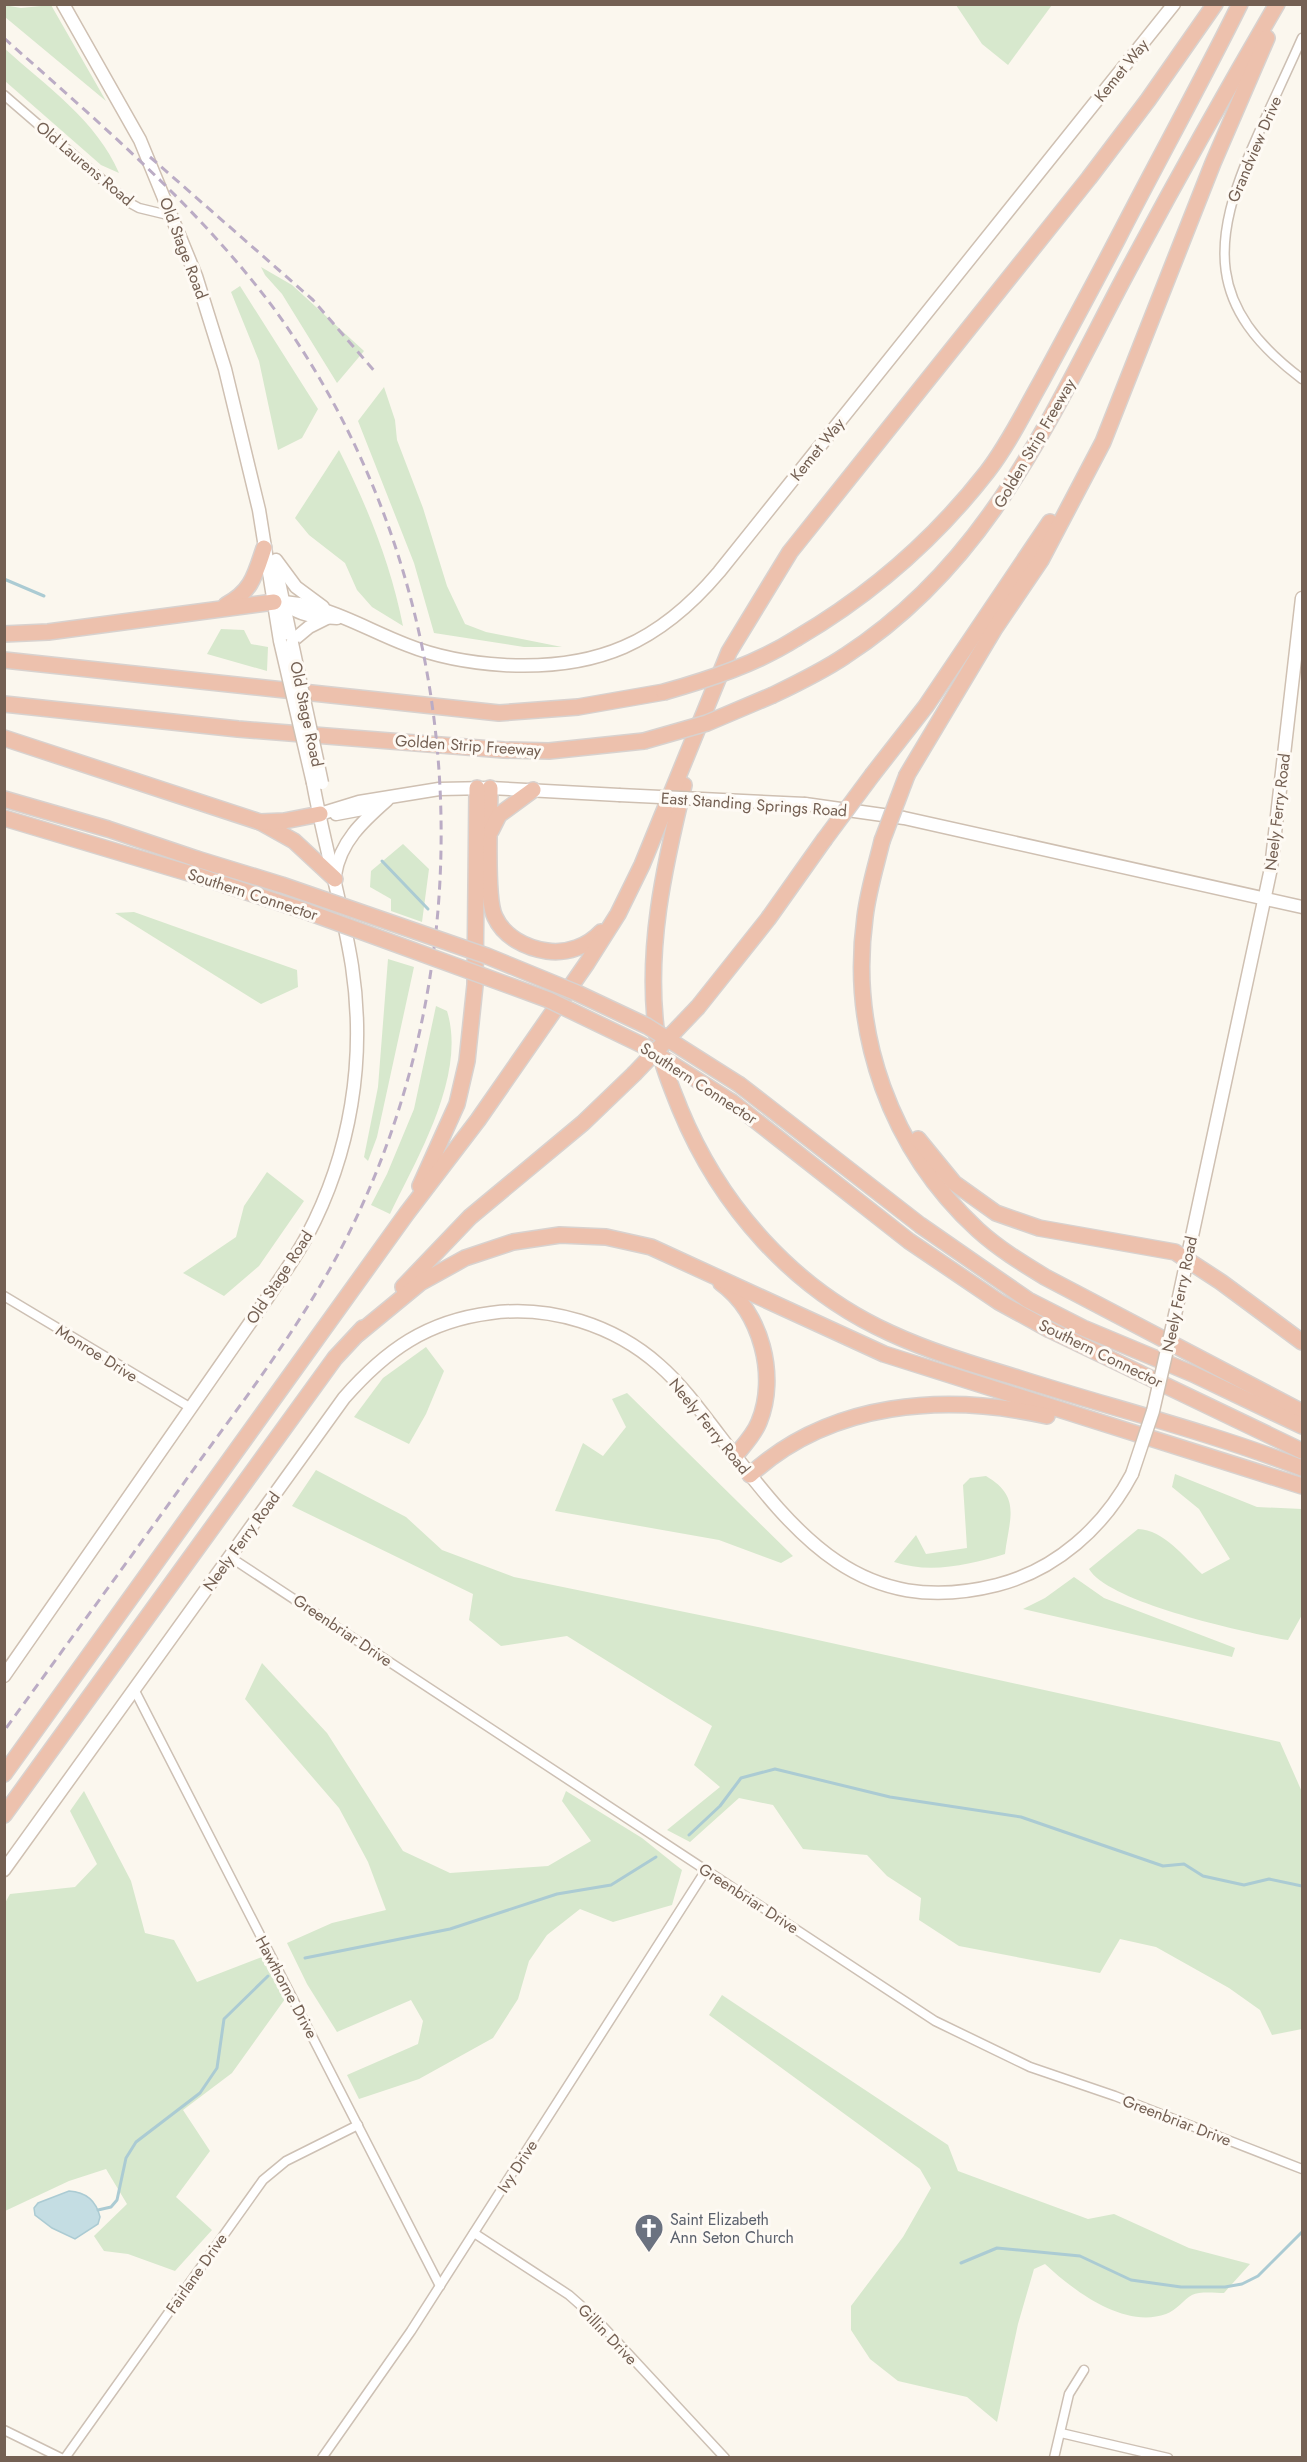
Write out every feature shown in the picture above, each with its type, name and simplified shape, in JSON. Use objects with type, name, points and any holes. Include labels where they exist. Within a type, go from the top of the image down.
[{"type":"highway","points":[[4,1774],[407,1213],[478,1120],[578,977],[618,914],[642,865],[729,652],[790,552],[1089,178],[1148,100],[1215,4]]},
{"type":"highway","name":"Golden Strip Freeway","points":[[4,660],[499,713],[578,707],[664,692],[704,681],[753,662],[840,613],[886,579],[925,544],[989,470],[1026,410],[1077,316],[1194,98],[1240,4]]},
{"type":"highway","name":"Golden Strip Freeway","points":[[4,704],[238,729],[504,750],[549,751],[644,741],[707,723],[826,669],[878,633],[933,585],[984,527],[1028,459],[1190,154],[1277,4]]},
{"type":"highway","points":[[1281,4],[1212,163],[1103,442],[1041,560],[995,628],[907,775],[882,841],[865,918],[862,991],[871,1057],[900,1128],[923,1167],[950,1201],[979,1230],[1010,1256],[1046,1277],[1302,1412]]},
{"type":"highway","points":[[4,1815],[335,1358],[470,1217],[583,1123],[698,1007],[768,919],[824,840],[926,706],[1009,586],[1103,442]]},
{"type":"highway","points":[[216,610],[242,596],[269,553]]},
{"type":"highway","points":[[4,634],[48,632],[279,602]]},
{"type":"highway","points":[[696,735],[667,856],[654,939],[657,1039],[692,1138],[713,1177],[740,1214],[769,1247],[815,1287],[850,1312],[888,1333],[966,1362],[1302,1468]]},
{"type":"highway","points":[[4,738],[260,822],[294,841],[335,879]]},
{"type":"highway","points":[[483,788],[490,834],[490,896],[494,917],[513,939],[533,948],[564,952],[593,940],[618,914]]},
{"type":"highway","points":[[407,1213],[457,1104],[467,1061],[475,985],[483,788]]},
{"type":"highway","points":[[490,834],[499,815],[533,790]]},
{"type":"highway","name":"Southern Connector","points":[[4,799],[108,829],[282,885],[488,956],[577,993],[647,1026],[740,1085],[920,1226],[1028,1300],[1083,1328],[1193,1374],[1302,1426]]},
{"type":"highway","points":[[260,822],[284,822],[320,813]]},
{"type":"highway","name":"Southern Connector","points":[[4,818],[195,874],[308,912],[549,1000],[642,1045],[732,1102],[918,1247],[999,1302],[1050,1330],[1302,1451]]},
{"type":"highway","points":[[864,948],[876,1032],[891,1085],[923,1148],[954,1183],[977,1202],[1017,1221],[1079,1236],[1175,1252],[1221,1282],[1302,1342]]},
{"type":"highway","points":[[358,1334],[420,1283],[465,1258],[513,1242],[560,1235],[606,1238],[651,1247],[884,1354],[1302,1486]]},
{"type":"highway","points":[[696,1266],[727,1287],[746,1310],[757,1331],[764,1354],[766,1390],[763,1412],[754,1432],[735,1456]]},
{"type":"highway","points":[[750,1475],[790,1445],[841,1422],[914,1404],[950,1402],[1009,1407],[1049,1416],[1302,1491]]},
{"type":"street","name":"Old Stage Road","points":[[4,1676],[306,1239],[326,1196],[340,1156],[353,1096],[357,1028],[352,965],[320,813],[317,783],[269,553],[225,369],[195,276],[140,140],[63,4]]},
{"type":"street","name":"Kemet Way","points":[[279,602],[295,612],[316,617],[329,614],[345,618],[390,639],[435,654],[495,664],[551,666],[595,659],[619,650],[663,627],[685,609],[719,572],[1174,4]]},
{"type":"street","name":"Grandview Drive","points":[[1302,39],[1235,190],[1227,214],[1224,252],[1231,293],[1243,319],[1264,348],[1302,379]]},
{"type":"street","name":"Old Laurens Road","points":[[4,95],[128,202],[139,208],[172,216]]},
{"type":"street","points":[[269,553],[296,587],[329,614],[288,642]]},
{"type":"street","name":"Neely Ferry Road","points":[[4,1870],[344,1398],[376,1363],[415,1336],[464,1317],[501,1312],[536,1312],[569,1318],[617,1336],[646,1354],[672,1378],[801,1535],[829,1558],[881,1582],[934,1592],[990,1587],[1043,1567],[1086,1536],[1112,1507],[1132,1474],[1153,1411],[1214,1144],[1215,1120],[1225,1076],[1231,1061],[1271,868],[1302,598]]},
{"type":"street","name":"East Standing Springs Road","points":[[320,813],[351,813],[368,808],[376,801],[427,790],[483,788],[805,804],[904,818],[1302,907]]},
{"type":"street","points":[[335,879],[336,867],[353,833],[389,798]]},
{"type":"street","name":"Monroe Drive","points":[[4,1296],[191,1408]]},
{"type":"street","name":"Greenbriar Drive","points":[[231,1557],[949,2029],[1030,2067],[1115,2096],[1302,2169]]},
{"type":"street","name":"Hawthorne Drive","points":[[134,1689],[440,2286]]},
{"type":"street","name":"Ivy Drive","points":[[322,2457],[440,2286],[706,1870]]},
{"type":"street","name":"Fairlane Drive","points":[[65,2457],[262,2180],[286,2161],[358,2125]]},
{"type":"street","name":"Gillin Drive","points":[[474,2233],[569,2295],[595,2318],[725,2457]]},
{"type":"street","points":[[1054,2457],[1069,2394],[1084,2370]]},
{"type":"street","points":[[4,2430],[61,2457]]},
{"type":"street","points":[[1061,2433],[1168,2457]]},
{"type":"green space","points":[[4,5],[21,8],[51,5],[106,101],[5,17]]},
{"type":"green space","points":[[956,5],[1052,5],[1008,65],[982,44]]},
{"type":"green space","points":[[4,48],[84,121],[98,137],[119,173],[101,165],[5,81]]},
{"type":"green space","points":[[261,267],[292,285],[364,351],[337,383],[282,294]]},
{"type":"green space","points":[[240,286],[318,409],[302,438],[278,450],[259,361],[231,292]]},
{"type":"green space","points":[[384,387],[395,420],[397,440],[423,508],[447,586],[465,624],[486,632],[562,647],[524,647],[434,633],[414,563],[358,421]]},
{"type":"green space","points":[[339,450],[377,536],[392,580],[403,626],[372,607],[357,590],[345,563],[309,535],[295,518]]},
{"type":"green space","points":[[221,629],[244,630],[251,644],[268,647],[267,671],[207,654]]},
{"type":"green space","points":[[403,844],[429,869],[422,922],[391,911],[391,899],[370,887],[371,871]]},
{"type":"green space","points":[[134,912],[297,970],[298,987],[261,1004],[115,913]]},
{"type":"green space","points":[[388,959],[414,967],[377,1137],[368,1161],[364,1157],[378,1087]]},
{"type":"green space","points":[[436,1006],[447,1011],[451,1036],[450,1062],[445,1089],[425,1142],[390,1214],[371,1205],[387,1174],[414,1109]]},
{"type":"green space","points":[[267,1172],[304,1201],[259,1266],[224,1296],[183,1273],[236,1237],[244,1206]]},
{"type":"green space","points":[[426,1347],[444,1371],[426,1414],[409,1444],[354,1417],[383,1378]]},
{"type":"green space","points":[[627,1393],[793,1556],[781,1563],[719,1540],[555,1511],[583,1443],[603,1456],[626,1427],[612,1399]]},
{"type":"green space","points":[[316,1470],[406,1517],[442,1550],[514,1577],[777,1631],[1280,1742],[1302,1792],[1302,2029],[1272,2035],[1260,2010],[1229,1988],[1156,1947],[1120,1939],[1100,1973],[959,1946],[919,1920],[921,1898],[887,1876],[867,1855],[803,1849],[773,1805],[739,1798],[690,1842],[667,1830],[720,1787],[694,1765],[712,1726],[567,1636],[501,1646],[469,1620],[473,1594],[292,1506]]},
{"type":"green space","points":[[1175,1474],[1257,1507],[1302,1509],[1302,1615],[1288,1640],[1242,1631],[1150,1605],[1102,1582],[1089,1569],[1138,1529],[1165,1539],[1202,1574],[1230,1559],[1199,1509],[1172,1487]]},
{"type":"green space","points":[[986,1476],[1005,1492],[1009,1501],[1011,1510],[1005,1554],[950,1567],[908,1566],[894,1562],[916,1535],[926,1554],[967,1548],[963,1485],[970,1478]]},
{"type":"green space","points":[[1074,1577],[1104,1598],[1235,1648],[1232,1657],[1023,1609],[1045,1598]]},
{"type":"green space","points":[[262,1663],[327,1733],[403,1851],[450,1873],[548,1866],[591,1841],[562,1801],[566,1791],[642,1838],[682,1870],[672,1905],[613,1922],[580,1909],[547,1935],[529,1961],[518,1999],[493,2038],[419,2079],[359,2099],[347,2075],[418,2044],[423,2021],[411,2000],[337,2032],[307,1984],[287,1943],[332,1923],[386,1910],[368,1862],[339,1808],[245,1699]]},
{"type":"green space","points":[[84,1791],[131,1881],[145,1933],[174,1940],[197,1982],[262,1957],[285,1999],[232,2073],[183,2110],[210,2151],[176,2197],[212,2230],[175,2271],[128,2254],[104,2251],[94,2236],[127,2204],[106,2169],[69,2181],[5,2211],[5,1903],[10,1894],[75,1887],[97,1864],[70,1811]]},
{"type":"green space","points":[[722,1995],[948,2145],[958,2171],[1088,2219],[1114,2214],[1189,2248],[1250,2264],[1224,2293],[1195,2294],[1170,2312],[1150,2317],[1133,2316],[1101,2305],[1085,2296],[1045,2264],[1034,2269],[1018,2324],[997,2422],[967,2397],[898,2381],[870,2359],[851,2330],[851,2306],[903,2237],[931,2188],[920,2169],[709,2015]]},
{"type":"water","points":[[69,2191],[89,2198],[96,2206],[100,2217],[98,2224],[75,2239],[52,2228],[35,2215],[34,2208],[38,2203]]},
{"type":"waterway","points":[[4,579],[44,596]]},
{"type":"waterway","points":[[382,861],[428,909]]},
{"type":"waterway","points":[[689,1835],[720,1806],[741,1778],[775,1769],[890,1797],[1021,1817],[1163,1866],[1184,1864],[1203,1876],[1244,1885],[1269,1879],[1302,1886]]},
{"type":"waterway","points":[[305,1958],[450,1929],[557,1894],[611,1885],[656,1857]]},
{"type":"waterway","points":[[98,2210],[111,2207],[117,2200],[126,2158],[136,2142],[200,2093],[217,2068],[224,2019],[268,1976]]},
{"type":"waterway","points":[[961,2263],[997,2248],[1080,2256],[1131,2280],[1181,2287],[1225,2287],[1242,2284],[1258,2276],[1302,2232]]},
{"type":"railway","points":[[4,38],[147,167],[214,236],[275,310],[340,414],[388,526],[421,643],[438,764],[440,885],[425,1006],[394,1124],[347,1237],[315,1295],[260,1378],[4,1731]]},
{"type":"railway","points":[[150,157],[313,300],[377,374]]},
{"type":"place","name":"Saint Elizabeth Ann Seton Church","points":[[649,2254]]}]
